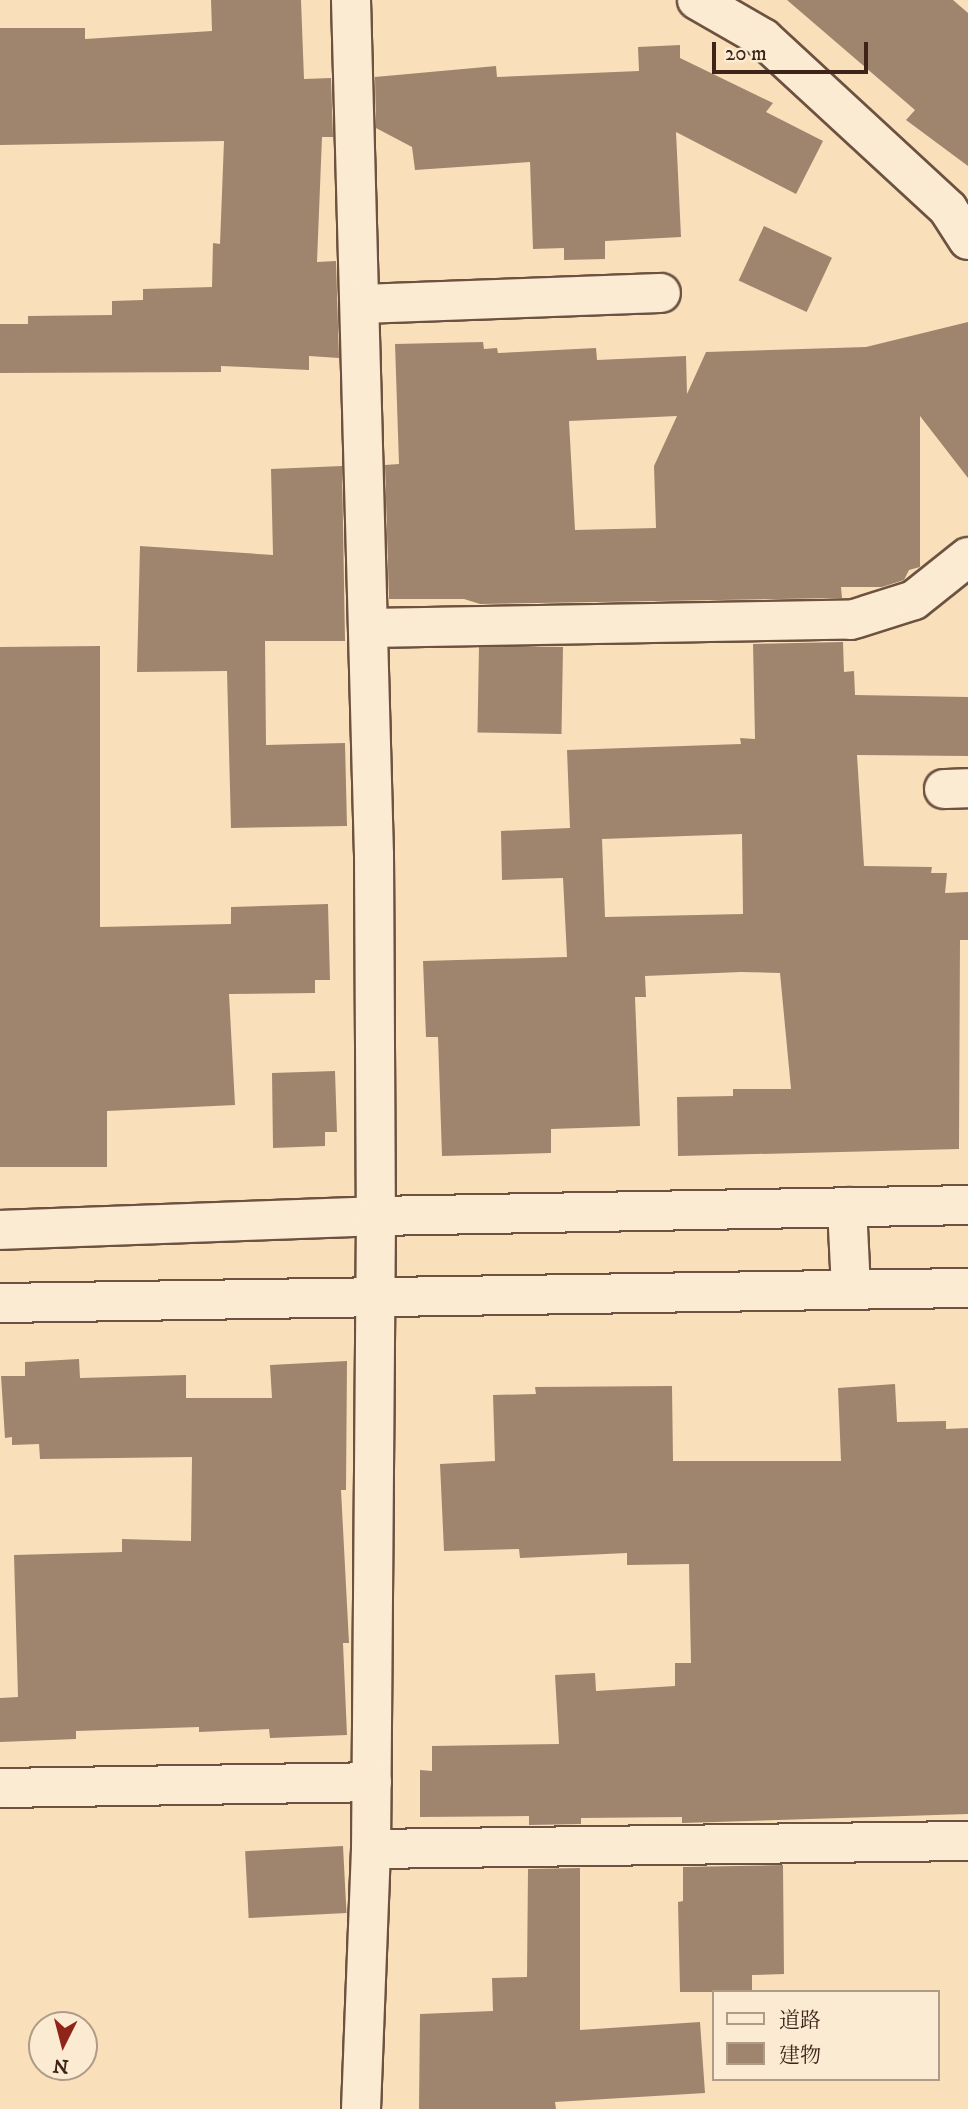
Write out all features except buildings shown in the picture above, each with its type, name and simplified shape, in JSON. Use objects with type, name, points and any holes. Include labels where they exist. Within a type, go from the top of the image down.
[{"type":"street","points":[[351,0],[369,628],[377,1299],[371,1849],[361,2109]]},
{"type":"street","points":[[697,0],[763,38],[948,209],[968,240]]},
{"type":"street","points":[[361,304],[661,293]]},
{"type":"street","points":[[369,628],[851,620],[914,600],[968,557]]},
{"type":"street","points":[[0,1230],[376,1216],[968,1205]]},
{"type":"street","points":[[847,1207],[852,1289]]},
{"type":"street","points":[[0,1303],[968,1288]]},
{"type":"street","points":[[0,1788],[372,1782]]},
{"type":"street","points":[[371,1849],[968,1841]]}]
